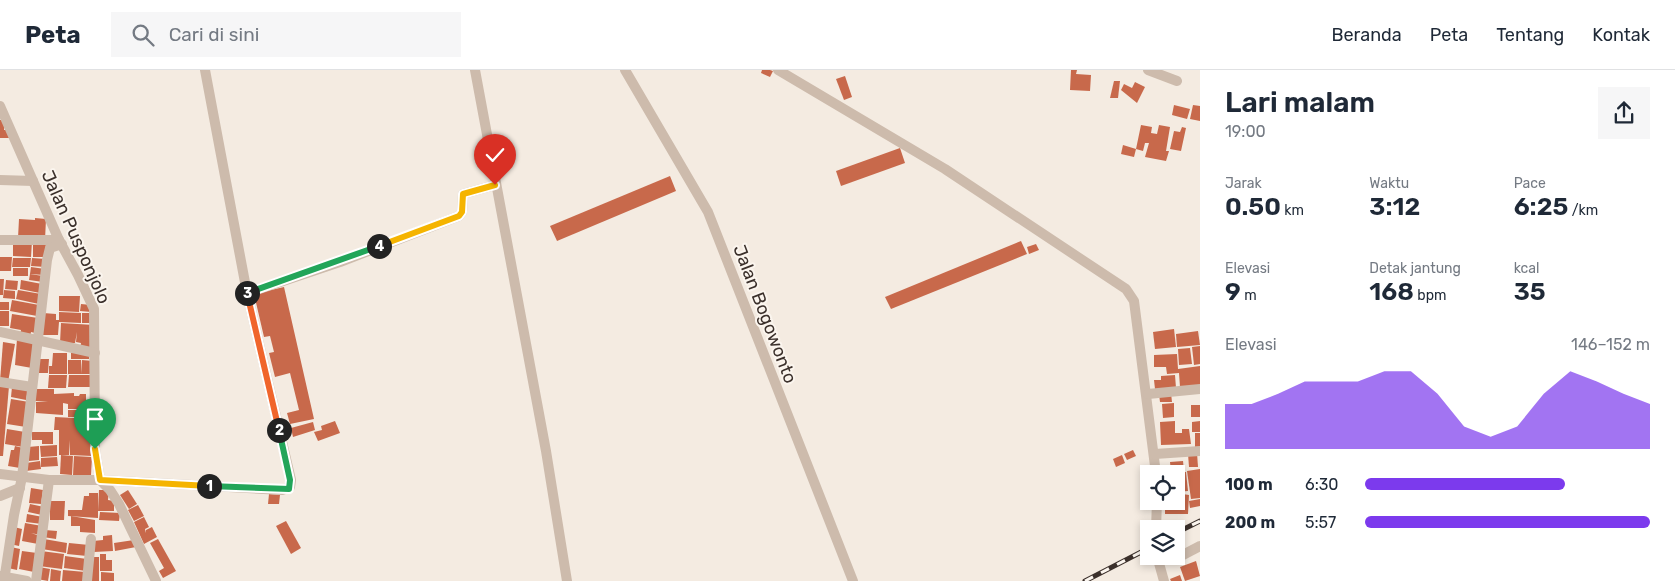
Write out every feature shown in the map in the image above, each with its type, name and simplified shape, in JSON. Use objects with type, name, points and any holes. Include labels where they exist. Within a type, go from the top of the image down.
[{"type":"street","points":[[0,474],[21,482],[100,480],[289,489],[290,480],[247,293],[205,70]]},
{"type":"street","points":[[474,70],[546,451],[567,581]]},
{"type":"street","name":"Jalan Bogowonto","points":[[625,70],[708,212],[853,581]]},
{"type":"street","points":[[778,70],[945,169],[1126,289],[1134,301],[1148,394],[1156,465]]},
{"type":"street","points":[[1148,70],[1177,81]]},
{"type":"street","name":"Jalan Pusponjolo","points":[[0,106],[3,119],[33,180],[60,242],[94,309],[95,449],[100,480]]},
{"type":"street","points":[[0,180],[33,180]]},
{"type":"street","points":[[247,293],[340,262],[459,216],[462,212],[463,194],[495,185]]},
{"type":"street","points":[[0,240],[60,242]]},
{"type":"street","points":[[27,581],[3,578],[21,482],[37,341],[50,250],[52,246],[60,242]]},
{"type":"street","points":[[0,332],[95,353]]},
{"type":"street","points":[[0,382],[32,387]]},
{"type":"street","points":[[1148,394],[1200,389]]},
{"type":"street","points":[[1155,454],[1200,451]]},
{"type":"street","points":[[36,581],[49,480]]},
{"type":"street","points":[[100,480],[110,490],[119,504],[156,581]]},
{"type":"street","points":[[0,496],[21,482]]},
{"type":"street","points":[[87,581],[91,539]]},
{"type":"street","points":[[1185,554],[1200,546]]},
{"type":"street","points":[[1160,565],[1164,581]]},
{"type":"building","points":[[762,70],[773,71],[770,77],[761,73]]},
{"type":"building","points":[[1071,70],[1077,70],[1076,74],[1091,75],[1090,91],[1070,90]]},
{"type":"building","points":[[845,76],[852,97],[844,100],[836,79]]},
{"type":"building","points":[[1114,81],[1120,81],[1118,98],[1110,98]]},
{"type":"building","points":[[1135,82],[1145,87],[1137,103],[1121,90],[1124,84],[1132,88]]},
{"type":"building","points":[[1174,105],[1190,109],[1187,119],[1172,115]]},
{"type":"building","points":[[1193,105],[1200,106],[1200,121],[1190,119]]},
{"type":"building","points":[[0,120],[5,120],[4,130],[9,130],[9,138],[0,138]]},
{"type":"building","points":[[1141,125],[1152,127],[1151,133],[1157,134],[1159,125],[1170,127],[1166,151],[1169,151],[1166,161],[1145,157],[1149,143],[1145,143],[1143,151],[1136,149]]},
{"type":"building","points":[[1182,127],[1186,128],[1181,151],[1170,149],[1174,131],[1180,132]]},
{"type":"building","points":[[1123,145],[1136,149],[1134,157],[1121,154]]},
{"type":"building","points":[[900,148],[905,163],[841,186],[836,171]]},
{"type":"building","points":[[670,176],[676,191],[557,241],[550,226]]},
{"type":"building","points":[[35,218],[46,219],[45,240],[18,238],[19,219],[35,220]]},
{"type":"building","points":[[13,241],[32,241],[31,257],[13,256]]},
{"type":"building","points":[[33,241],[46,242],[45,257],[33,257]]},
{"type":"building","points":[[1021,241],[1027,254],[891,309],[885,297]]},
{"type":"building","points":[[1036,244],[1039,250],[1029,254],[1027,247]]},
{"type":"building","points":[[0,257],[12,257],[11,271],[0,271]]},
{"type":"building","points":[[13,258],[31,258],[30,267],[12,267]]},
{"type":"building","points":[[32,258],[46,259],[45,267],[31,266]]},
{"type":"building","points":[[31,267],[45,269],[44,275],[30,274]]},
{"type":"building","points":[[13,268],[28,268],[28,276],[13,276]]},
{"type":"building","points":[[30,274],[43,276],[43,282],[29,280]]},
{"type":"building","points":[[0,279],[4,279],[3,295],[0,295]]},
{"type":"building","points":[[6,280],[18,281],[17,290],[5,289]]},
{"type":"building","points":[[21,280],[42,284],[40,293],[20,289]]},
{"type":"building","points":[[284,287],[314,419],[290,424],[287,413],[299,410],[290,373],[275,377],[269,353],[274,352],[270,336],[264,337],[254,294]]},
{"type":"building","points":[[4,290],[15,291],[15,299],[3,298]]},
{"type":"building","points":[[18,290],[41,294],[39,304],[16,299]]},
{"type":"building","points":[[59,296],[80,296],[79,312],[59,311]]},
{"type":"building","points":[[12,300],[39,305],[37,316],[10,311]]},
{"type":"building","points":[[0,302],[9,302],[9,310],[0,310]]},
{"type":"building","points":[[81,304],[91,305],[91,312],[80,311]]},
{"type":"building","points":[[0,311],[9,311],[9,326],[0,326]]},
{"type":"building","points":[[59,312],[81,313],[81,323],[59,322],[58,335],[42,335],[43,313],[56,314],[56,320],[59,320]]},
{"type":"building","points":[[82,313],[94,313],[93,323],[82,323]]},
{"type":"building","points":[[12,314],[38,318],[35,333],[31,332],[30,337],[20,335],[21,330],[10,328]]},
{"type":"building","points":[[61,323],[94,325],[93,350],[80,349],[81,343],[76,342],[77,332],[75,343],[60,343]]},
{"type":"building","points":[[1174,329],[1176,347],[1155,349],[1153,332]]},
{"type":"building","points":[[1198,331],[1200,345],[1177,347],[1176,334]]},
{"type":"building","points":[[17,339],[36,342],[32,368],[15,365]]},
{"type":"building","points":[[3,342],[15,344],[8,382],[0,381]]},
{"type":"building","points":[[1200,346],[1200,364],[1194,365],[1192,347]]},
{"type":"building","points":[[1190,348],[1192,364],[1179,365],[1178,349]]},
{"type":"building","points":[[53,353],[67,353],[67,374],[49,374]]},
{"type":"building","points":[[71,353],[89,353],[89,359],[71,359]]},
{"type":"building","points":[[1177,354],[1178,369],[1200,366],[1200,385],[1180,387],[1179,373],[1167,374],[1166,367],[1154,367],[1154,355]]},
{"type":"building","points":[[38,359],[49,359],[48,373],[37,373]]},
{"type":"building","points":[[68,360],[81,360],[81,374],[68,374]]},
{"type":"building","points":[[82,360],[93,361],[93,374],[81,374]]},
{"type":"building","points":[[49,375],[67,375],[66,388],[48,388]]},
{"type":"building","points":[[69,375],[92,375],[92,387],[68,387]]},
{"type":"building","points":[[1175,375],[1176,388],[1155,389],[1154,380],[1161,380],[1161,376]]},
{"type":"building","points":[[0,385],[9,386],[3,456],[0,456]]},
{"type":"building","points":[[12,387],[28,389],[26,400],[11,397]]},
{"type":"building","points":[[35,389],[54,389],[54,394],[74,393],[74,396],[86,394],[86,409],[68,409],[68,404],[63,403],[63,415],[36,413],[36,402],[48,401],[35,401]]},
{"type":"building","points":[[1171,393],[1172,402],[1160,402],[1159,394]]},
{"type":"building","points":[[11,399],[29,402],[26,427],[7,424]]},
{"type":"building","points":[[1174,403],[1174,417],[1163,418],[1162,404]]},
{"type":"building","points":[[1191,405],[1200,405],[1200,417],[1191,417]]},
{"type":"building","points":[[68,410],[82,410],[82,417],[68,417]]},
{"type":"building","points":[[55,417],[93,419],[92,456],[70,455],[69,440],[69,455],[59,455],[59,430],[54,430]]},
{"type":"building","points":[[335,421],[340,433],[318,441],[314,432],[322,430],[321,426]]},
{"type":"building","points":[[1175,421],[1175,433],[1182,433],[1182,429],[1189,429],[1191,444],[1161,445],[1160,422]]},
{"type":"building","points":[[1200,421],[1200,432],[1192,432],[1192,422]]},
{"type":"building","points":[[313,422],[315,430],[293,437],[291,428]]},
{"type":"building","points":[[7,429],[25,432],[23,447],[5,444]]},
{"type":"building","points":[[32,432],[53,432],[53,444],[42,444],[42,440],[32,440]]},
{"type":"building","points":[[1195,433],[1200,433],[1200,447],[1195,447]]},
{"type":"building","points":[[57,445],[57,456],[41,457],[40,446]]},
{"type":"building","points":[[15,446],[23,448],[20,468],[8,466],[11,450],[14,450]]},
{"type":"building","points":[[39,446],[39,460],[29,461],[28,447]]},
{"type":"building","points":[[1133,450],[1136,456],[1127,460],[1124,454]]},
{"type":"building","points":[[1197,453],[1198,467],[1189,467],[1188,454]]},
{"type":"building","points":[[61,455],[73,456],[72,475],[60,474]]},
{"type":"building","points":[[1122,455],[1125,463],[1116,467],[1113,459]]},
{"type":"building","points":[[74,456],[92,457],[91,475],[73,475]]},
{"type":"building","points":[[57,457],[58,466],[41,467],[41,458]]},
{"type":"building","points":[[40,461],[41,469],[26,471],[26,463]]},
{"type":"building","points":[[1183,461],[1183,465],[1170,465],[1170,462]]},
{"type":"building","points":[[1200,469],[1200,498],[1191,499],[1187,471]]},
{"type":"building","points":[[1185,472],[1186,472],[1188,491],[1185,491]]},
{"type":"building","points":[[31,488],[43,490],[41,504],[29,503]]},
{"type":"building","points":[[99,490],[109,490],[108,500],[114,501],[114,511],[98,511]]},
{"type":"building","points":[[128,490],[137,504],[129,509],[120,495]]},
{"type":"building","points":[[89,493],[98,493],[98,518],[68,516],[68,510],[82,510],[84,496],[89,496]]},
{"type":"building","points":[[269,494],[280,495],[279,504],[268,504]]},
{"type":"building","points":[[1185,494],[1189,495],[1188,514],[1165,514],[1165,510],[1185,510]]},
{"type":"building","points":[[1200,499],[1200,506],[1190,508],[1189,501]]},
{"type":"building","points":[[50,501],[65,501],[64,520],[50,520]]},
{"type":"building","points":[[30,504],[44,507],[42,515],[28,512]]},
{"type":"building","points":[[138,505],[144,516],[134,521],[128,510]]},
{"type":"building","points":[[100,512],[120,513],[119,521],[99,520]]},
{"type":"building","points":[[27,514],[43,517],[42,524],[26,522]]},
{"type":"building","points":[[71,516],[95,520],[95,533],[80,532],[80,526],[71,526]]},
{"type":"building","points":[[144,517],[149,527],[145,529],[146,533],[146,530],[152,527],[157,537],[144,544],[134,522]]},
{"type":"building","points":[[286,521],[301,548],[291,554],[276,526]]},
{"type":"building","points":[[25,523],[42,526],[40,535],[31,533],[40,536],[38,544],[22,541]]},
{"type":"building","points":[[14,527],[22,529],[19,546],[10,544]]},
{"type":"building","points":[[45,530],[57,531],[56,539],[43,537]]},
{"type":"building","points":[[112,535],[113,551],[94,552],[93,541],[103,540],[103,536]]},
{"type":"building","points":[[44,539],[67,543],[66,553],[42,549]]},
{"type":"building","points":[[158,539],[176,571],[163,578],[159,571],[164,568],[150,543]]},
{"type":"building","points":[[134,540],[136,547],[115,551],[114,543]]},
{"type":"building","points":[[69,543],[89,545],[87,556],[67,554]]},
{"type":"building","points":[[11,547],[20,549],[17,570],[8,568]]},
{"type":"building","points":[[22,551],[37,553],[34,572],[19,569]]},
{"type":"building","points":[[41,551],[64,554],[62,569],[39,566]]},
{"type":"building","points":[[100,554],[106,554],[106,560],[112,560],[112,571],[100,571]]},
{"type":"building","points":[[65,556],[87,559],[86,571],[64,568]]},
{"type":"building","points":[[91,557],[99,557],[99,581],[92,581]]},
{"type":"building","points":[[1196,561],[1200,576],[1185,581],[1180,567]]},
{"type":"building","points":[[39,567],[50,569],[48,581],[37,579]]},
{"type":"building","points":[[51,569],[61,571],[60,581],[50,581]]},
{"type":"building","points":[[63,570],[85,572],[84,581],[62,581]]},
{"type":"building","points":[[101,572],[114,573],[114,581],[101,581]]},
{"type":"building","points":[[1180,575],[1182,581],[1171,581],[1170,579]]},
{"type":"railway","points":[[1185,528],[1200,521]]},
{"type":"railway","points":[[1085,581],[1140,553]]},
{"type":"route","points":[[95,449],[100,480],[289,489],[290,480],[279,426],[247,293],[340,262],[459,216],[462,212],[463,194],[495,185]]}]
